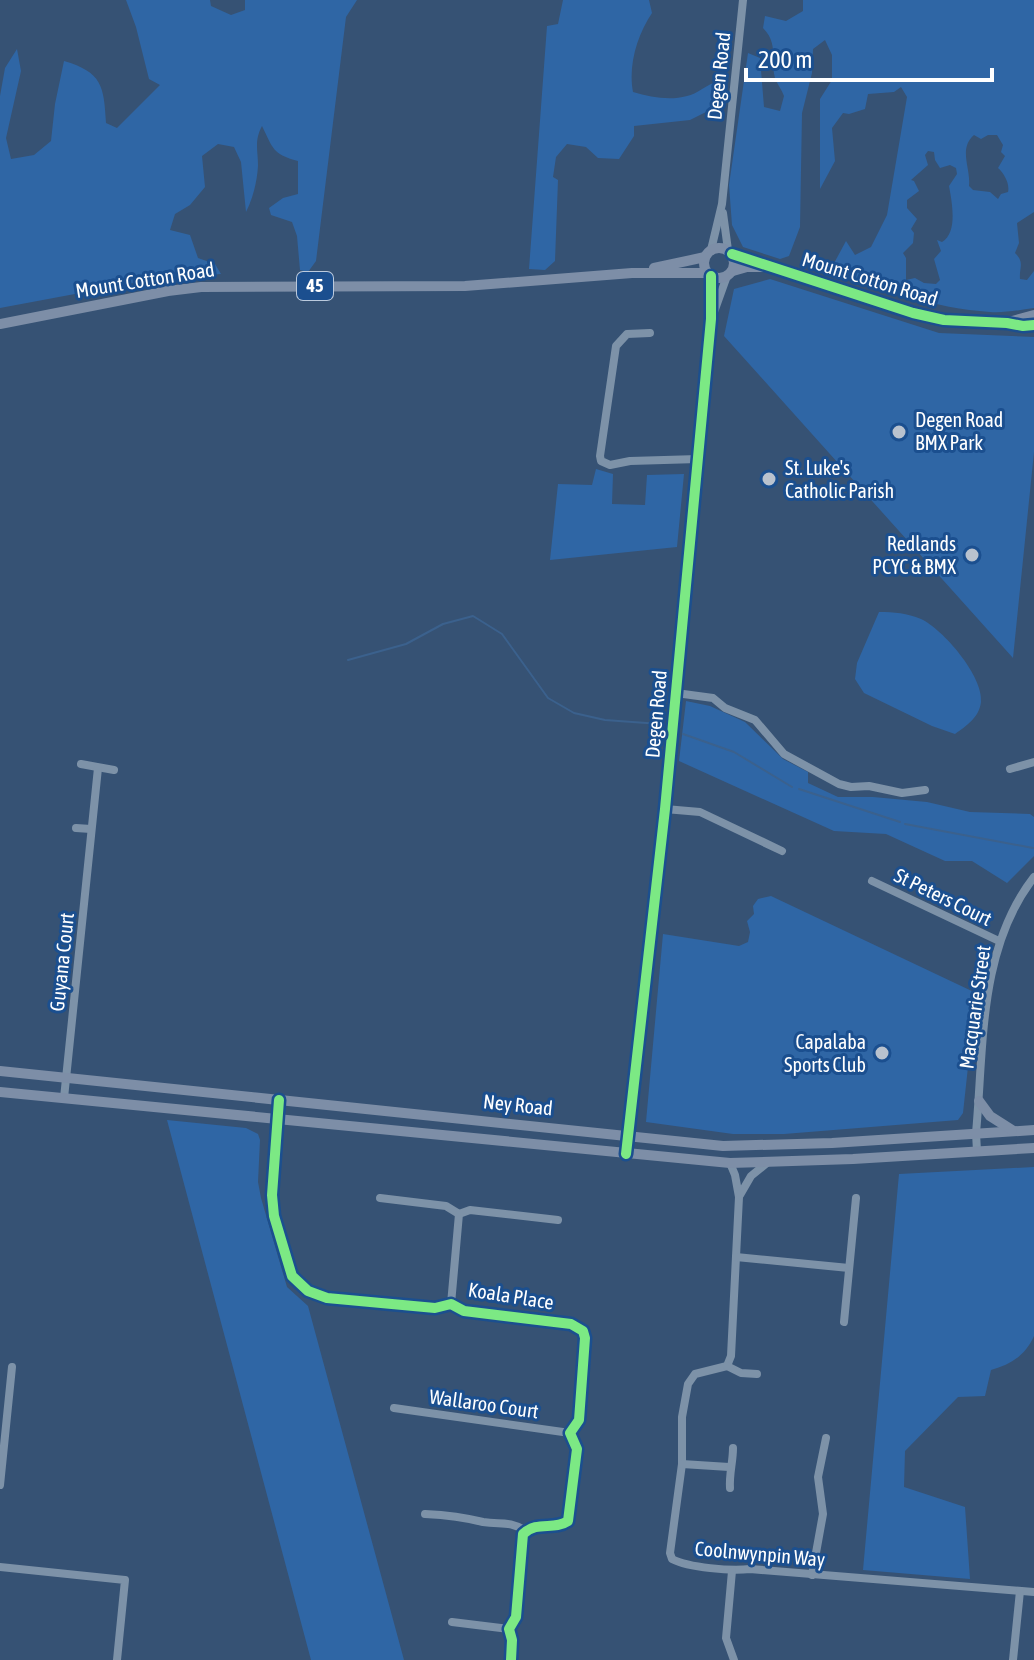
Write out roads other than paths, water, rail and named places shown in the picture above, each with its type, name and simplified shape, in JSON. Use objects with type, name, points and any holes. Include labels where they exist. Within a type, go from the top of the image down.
[{"type":"main road","name":"45","points":[[708,254],[719,248],[730,252]]},
{"type":"main road","name":"Mount Cotton Road","points":[[730,252],[913,313],[944,320],[1034,325]]},
{"type":"main road","points":[[730,252],[735,262],[730,274]]},
{"type":"main road","name":"Mount Cotton Road","points":[[632,273],[708,254]]},
{"type":"main road","points":[[708,254],[704,265],[709,274]]},
{"type":"main road","name":"Mount Cotton Road","points":[[730,274],[747,267],[770,267]]},
{"type":"main road","name":"Mount Cotton Road","points":[[0,324],[201,287],[498,285],[632,273],[709,274]]},
{"type":"main road","name":"45","points":[[709,274],[719,279],[730,274]]},
{"type":"main road","name":"Mount Cotton Road","points":[[1007,323],[1034,315]]},
{"type":"main road","name":"Ney Road","points":[[0,1071],[723,1146],[832,1143],[1034,1130]]},
{"type":"main road","name":"Ney Road","points":[[0,1092],[730,1163],[1034,1148]]},
{"type":"main road","points":[[979,1101],[990,1116],[1013,1131]]},
{"type":"street","name":"Degen Road","points":[[708,254],[722,204],[743,0]]},
{"type":"street","name":"Degen Road","points":[[722,204],[730,252]]},
{"type":"street","name":"Degen Road","points":[[626,1154],[676,693],[711,319],[709,274]]},
{"type":"street","name":"Degen Road","points":[[711,319],[730,274]]},
{"type":"street","points":[[650,333],[627,334],[616,346],[601,461],[610,465],[630,461],[698,459]]},
{"type":"street","points":[[676,693],[713,698],[725,708],[755,720],[784,754],[839,784],[902,793],[925,790]]},
{"type":"street","points":[[1010,769],[1034,762]]},
{"type":"street","points":[[81,764],[114,770]]},
{"type":"street","name":"Guyana Court","points":[[64,1098],[98,768]]},
{"type":"street","points":[[665,809],[700,812],[782,851]]},
{"type":"street","points":[[76,828],[91,829]]},
{"type":"street","name":"Macquarie Street","points":[[977,1151],[976,1133],[991,977],[999,941],[1017,902],[1033,879]]},
{"type":"street","name":"St Peters Court","points":[[872,881],[999,941]]},
{"type":"street","name":"Koala Place","points":[[279,1100],[272,1176],[274,1216],[292,1276],[299,1285],[327,1298],[435,1308],[451,1304],[464,1311],[571,1324],[583,1331],[579,1420],[570,1433],[577,1449],[568,1521],[561,1526],[539,1525],[526,1531]]},
{"type":"street","points":[[730,1163],[739,1197],[731,1356],[727,1366],[741,1373],[757,1374]]},
{"type":"street","points":[[739,1197],[751,1176],[767,1163]]},
{"type":"street","points":[[380,1198],[446,1206],[459,1214]]},
{"type":"street","points":[[844,1322],[856,1198]]},
{"type":"street","points":[[459,1214],[470,1210],[558,1220]]},
{"type":"street","points":[[451,1304],[459,1214]]},
{"type":"street","points":[[736,1257],[849,1268]]},
{"type":"street","name":"Coolnwynpin Way","points":[[727,1366],[695,1374],[688,1384],[682,1417],[682,1464],[670,1553],[672,1559],[732,1571],[750,1569],[1034,1592]]},
{"type":"street","points":[[0,1485],[12,1367]]},
{"type":"street","name":"Wallaroo Court","points":[[394,1408],[570,1433]]},
{"type":"street","points":[[812,1575],[823,1514],[818,1477],[826,1438]]},
{"type":"street","points":[[730,1488],[729,1467],[733,1448]]},
{"type":"street","points":[[682,1464],[729,1467]]},
{"type":"street","points":[[425,1514],[514,1523],[526,1531],[523,1534],[516,1617],[509,1629],[511,1660]]},
{"type":"street","points":[[0,1567],[125,1580],[117,1660]]},
{"type":"street","points":[[732,1571],[726,1638],[734,1660]]},
{"type":"street","points":[[1013,1660],[1020,1591]]},
{"type":"street","points":[[452,1622],[509,1629]]},
{"type":"waterway","points":[[348,660],[406,644],[443,624],[473,616],[502,634],[548,698],[574,713],[605,720],[660,724]]},
{"type":"waterway","points":[[683,734],[734,752],[792,787]]},
{"type":"waterway","points":[[799,789],[900,822]]},
{"type":"waterway","points":[[905,824],[1033,848]]},
{"type":"place","name":"Degen Road BMX Park","points":[[899,432]]},
{"type":"place","name":"St. Luke's Catholic Parish","points":[[769,479]]},
{"type":"place","name":"Redlands PCYC & BMX","points":[[972,555]]},
{"type":"place","name":"Capalaba Sports Club","points":[[882,1053]]}]
